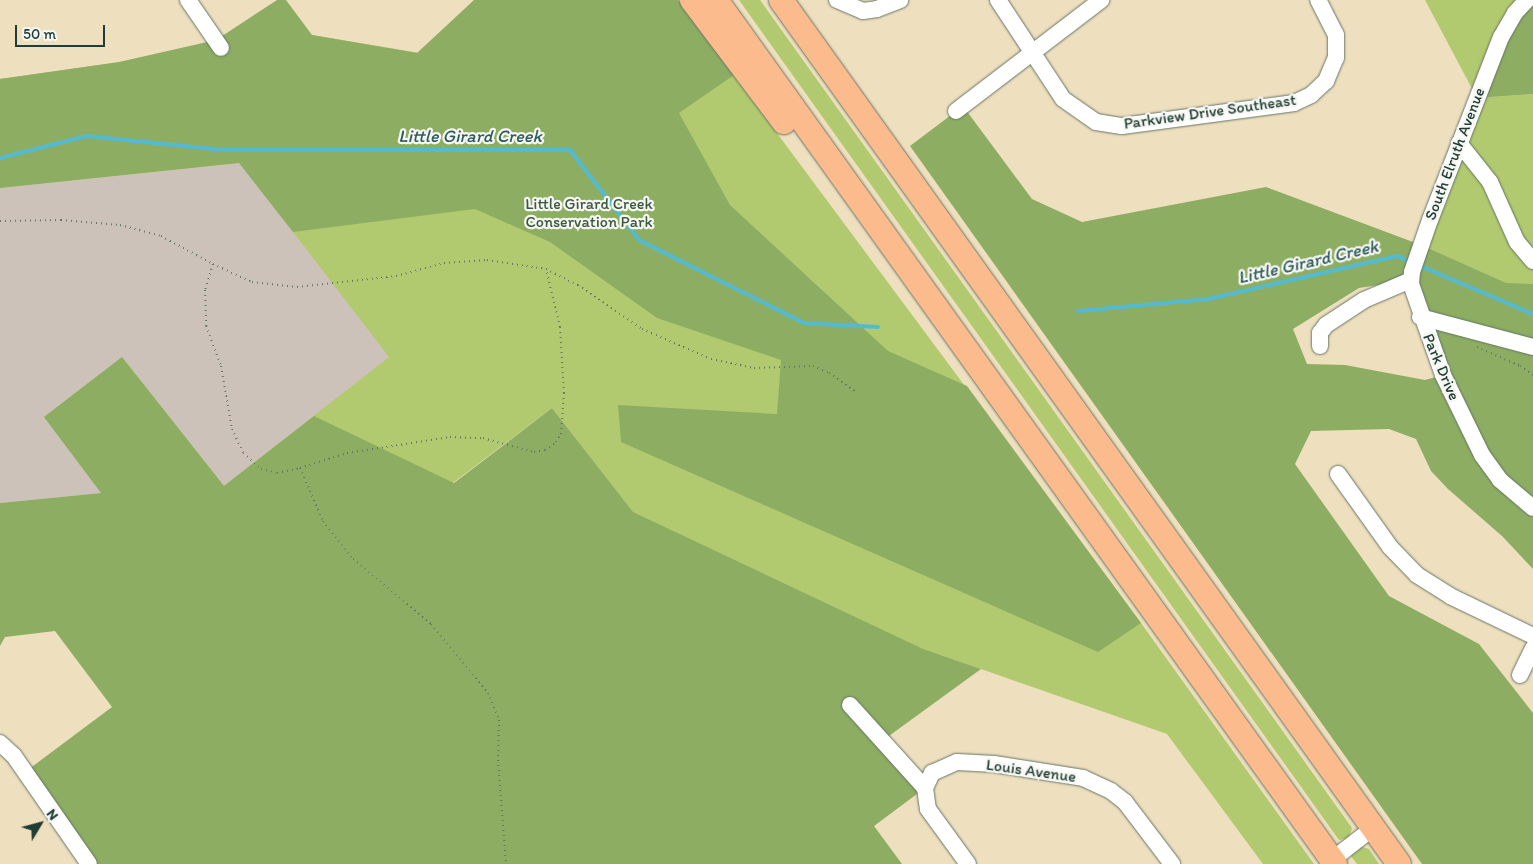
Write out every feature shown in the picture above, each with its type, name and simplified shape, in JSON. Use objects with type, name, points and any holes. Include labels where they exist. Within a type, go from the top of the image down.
[{"type":"highway","points":[[692,0],[821,171],[864,207]]},
{"type":"highway","points":[[716,0],[1334,862]]},
{"type":"highway","points":[[781,0],[791,10],[1399,864]]},
{"type":"street","points":[[188,0],[221,48]]},
{"type":"street","points":[[837,0],[863,11],[877,9],[900,0]]},
{"type":"street","name":"Parkview Drive Southeast","points":[[998,0],[1034,52],[1058,93],[1073,109],[1096,122],[1112,126],[1294,103],[1321,87],[1336,58],[1336,36],[1318,0]]},
{"type":"street","points":[[956,112],[1101,0]]},
{"type":"street","name":"South Elruth Avenue","points":[[1412,276],[1417,256],[1501,38],[1514,13],[1528,0]]},
{"type":"street","points":[[1459,144],[1490,182],[1517,242],[1533,261]]},
{"type":"street","points":[[1320,346],[1320,333],[1326,325],[1364,300],[1412,276],[1420,317]]},
{"type":"street","name":"Park Drive","points":[[1420,317],[1533,347]]},
{"type":"street","name":"Park Drive","points":[[1420,317],[1443,375],[1482,455],[1500,480],[1533,508]]},
{"type":"street","points":[[1338,474],[1390,547],[1417,574],[1450,596],[1533,636]]},
{"type":"street","points":[[1520,675],[1533,648]]},
{"type":"street","points":[[850,705],[924,788],[928,809],[968,864]]},
{"type":"street","points":[[0,742],[14,756],[81,861]]},
{"type":"street","name":"Louis Avenue","points":[[924,788],[932,773],[957,762],[994,764],[1083,778],[1104,788],[1124,802],[1172,864]]},
{"type":"street","points":[[1334,862],[1373,828]]},
{"type":"path","points":[[0,222],[61,220],[120,225],[161,236],[213,264],[252,282],[297,287],[396,276],[453,262],[487,260],[546,269],[578,285],[642,329],[711,359],[754,368],[813,366],[830,373],[856,392]]},
{"type":"path","points":[[213,264],[205,290],[206,326],[221,366],[232,429],[243,453],[261,469],[277,473],[300,468],[347,453],[450,437],[483,438],[534,452],[544,450],[556,442],[561,434],[564,392],[560,327],[546,269]]},
{"type":"path","points":[[1472,330],[1477,347],[1533,375]]},
{"type":"path","points":[[300,468],[322,521],[353,558],[431,624],[488,693],[499,720],[498,760],[506,864]]},
{"type":"shaded area","points":[[240,163],[390,357],[224,487],[122,357],[102,493],[0,503],[0,188]]},
{"type":"green space","points":[[277,0],[286,0],[312,35],[417,53],[474,0],[678,0],[734,75],[679,113],[730,205],[888,351],[967,386],[1141,623],[1098,652],[621,442],[618,405],[777,414],[781,360],[657,318],[550,242],[475,209],[293,232],[239,163],[0,188],[0,79],[119,62],[216,40]]},
{"type":"green space","name":"Little Girard Creek Conservation Park","points":[[544,0],[678,0],[1141,623],[1314,864],[1263,864],[1167,734],[921,648],[804,734],[552,408],[225,655],[44,417],[122,357],[224,486],[389,357],[240,163],[0,188],[0,79],[312,35],[462,60]]},
{"type":"green space","points":[[739,0],[760,0],[1352,828],[1349,838],[1339,840]]},
{"type":"green space","points":[[1425,0],[1527,0],[1477,98]]},
{"type":"green space","points":[[1533,0],[1533,94],[1477,98],[1501,38]]},
{"type":"green space","points":[[1533,94],[1533,503],[1502,477],[1417,271],[1477,98]]},
{"type":"green space","points":[[963,106],[1032,199],[1082,222],[1266,187],[1421,245],[1506,283],[1533,284],[1533,569],[1502,536],[1448,489],[1431,471],[1416,439],[1389,429],[1311,431],[1295,464],[1389,596],[1479,644],[1533,713],[1533,864],[1422,864],[910,146]],"holes":[[[1411,280],[1443,375],[1425,380],[1345,365],[1307,364],[1293,329],[1359,288]]]},
{"type":"green space","points":[[122,357],[224,486],[314,416],[454,483],[552,408],[633,512],[921,648],[981,669],[882,741],[925,788],[874,826],[902,864],[89,864],[25,772],[112,707],[55,631],[5,637],[0,646],[0,503],[101,493],[44,417]]},
{"type":"green space","points":[[1359,846],[1369,849],[1379,864],[1357,864],[1350,855]]},
{"type":"waterway","name":"Little Girard Creek","points":[[0,158],[86,136],[224,150],[570,150],[639,240],[804,323],[878,327]]},
{"type":"waterway","name":"Little Girard Creek","points":[[1078,311],[1208,299],[1397,256],[1411,262]]},
{"type":"waterway","name":"Little Girard Creek","points":[[1418,265],[1533,314]]}]
